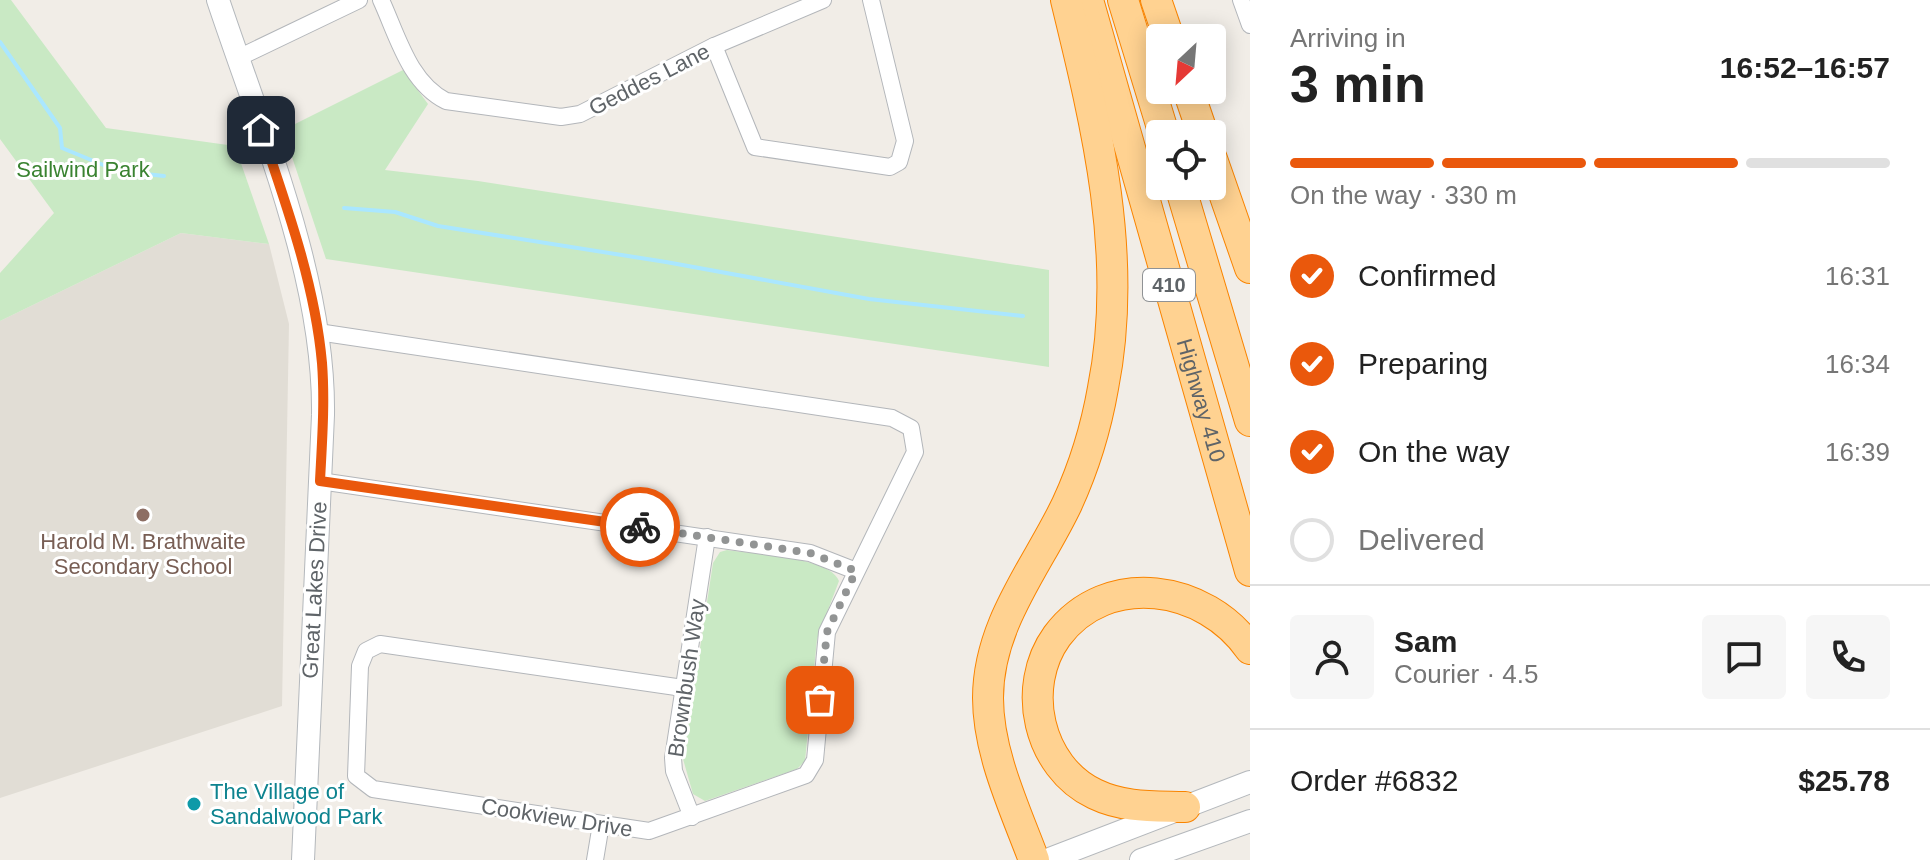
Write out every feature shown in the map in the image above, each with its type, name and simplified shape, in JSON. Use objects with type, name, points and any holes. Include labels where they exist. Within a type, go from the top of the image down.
[{"type":"highway","points":[[1034,860],[992,736],[988,697],[994,653],[1007,615],[1067,504],[1090,447],[1104,387],[1112,321],[1108,205],[1093,109],[1066,0]]},
{"type":"highway","name":"Highway 410","points":[[1088,0],[1250,571]]},
{"type":"highway","points":[[1123,0],[1160,120]]},
{"type":"highway","points":[[1156,0],[1164,24]]},
{"type":"highway","points":[[1226,199],[1250,268]]},
{"type":"highway","name":"Highway 410","points":[[1184,200],[1250,421]]},
{"type":"highway","points":[[1185,807],[1119,802],[1079,785],[1063,768],[1040,725],[1039,684],[1048,654],[1057,637],[1085,611],[1135,592],[1169,594],[1196,602],[1225,620],[1250,649]]},
{"type":"street","name":"Great Lakes Drive","points":[[218,0],[307,282],[318,332],[324,392],[303,860]]},
{"type":"street","points":[[238,58],[359,0]]},
{"type":"street","name":"Geddes Lane","points":[[381,0],[413,71],[431,93],[446,101],[561,117],[580,114],[714,46],[823,0]]},
{"type":"street","points":[[714,46],[755,147],[890,167],[899,162],[905,141],[871,0]]},
{"type":"street","points":[[1241,0],[1250,25]]},
{"type":"street","name":"Cookview Drive","points":[[318,332],[898,419],[911,428],[915,452],[827,632],[812,769],[806,775],[649,831],[366,786],[356,776],[362,658],[373,646],[388,643],[683,688]]},
{"type":"street","points":[[320,481],[810,553],[856,571]]},
{"type":"street","name":"Brownbush Way","points":[[692,817],[674,771],[673,758],[707,537]]},
{"type":"street","points":[[1047,860],[1250,782]]},
{"type":"street","points":[[1141,860],[1250,821]]},
{"type":"street","points":[[595,860],[601,824]]},
{"type":"shaded area","name":"Harold M. Brathwaite Secondary School","points":[[181,233],[269,244],[289,324],[282,706],[0,798],[0,321]]},
{"type":"green space","name":"Sailwind Park","points":[[0,0],[11,0],[106,128],[235,146],[269,244],[181,233],[0,321],[0,273],[54,213],[0,139]]},
{"type":"green space","points":[[403,70],[428,104],[385,170],[478,181],[1049,270],[1049,367],[326,259],[283,130]]},
{"type":"green space","points":[[727,550],[806,562],[833,573],[839,581],[817,639],[805,761],[797,769],[705,801],[693,794],[683,759],[713,563],[720,552]]},
{"type":"waterway","points":[[0,42],[60,128],[62,148],[118,171],[164,176]]},
{"type":"waterway","points":[[344,208],[395,212],[438,226],[666,262],[869,299],[1023,316]]},
{"type":"way so far","points":[[640,527],[810,553],[856,571],[827,632],[820,700]]},
{"type":"place","name":"Harold M. Brathwaite Secondary School","points":[[143,515]]},
{"type":"place","name":"The Village of Sandalwood Park","points":[[194,804]]},
{"type":"route","points":[[261,130],[307,282],[318,332],[324,392],[320,481],[640,527]]}]
